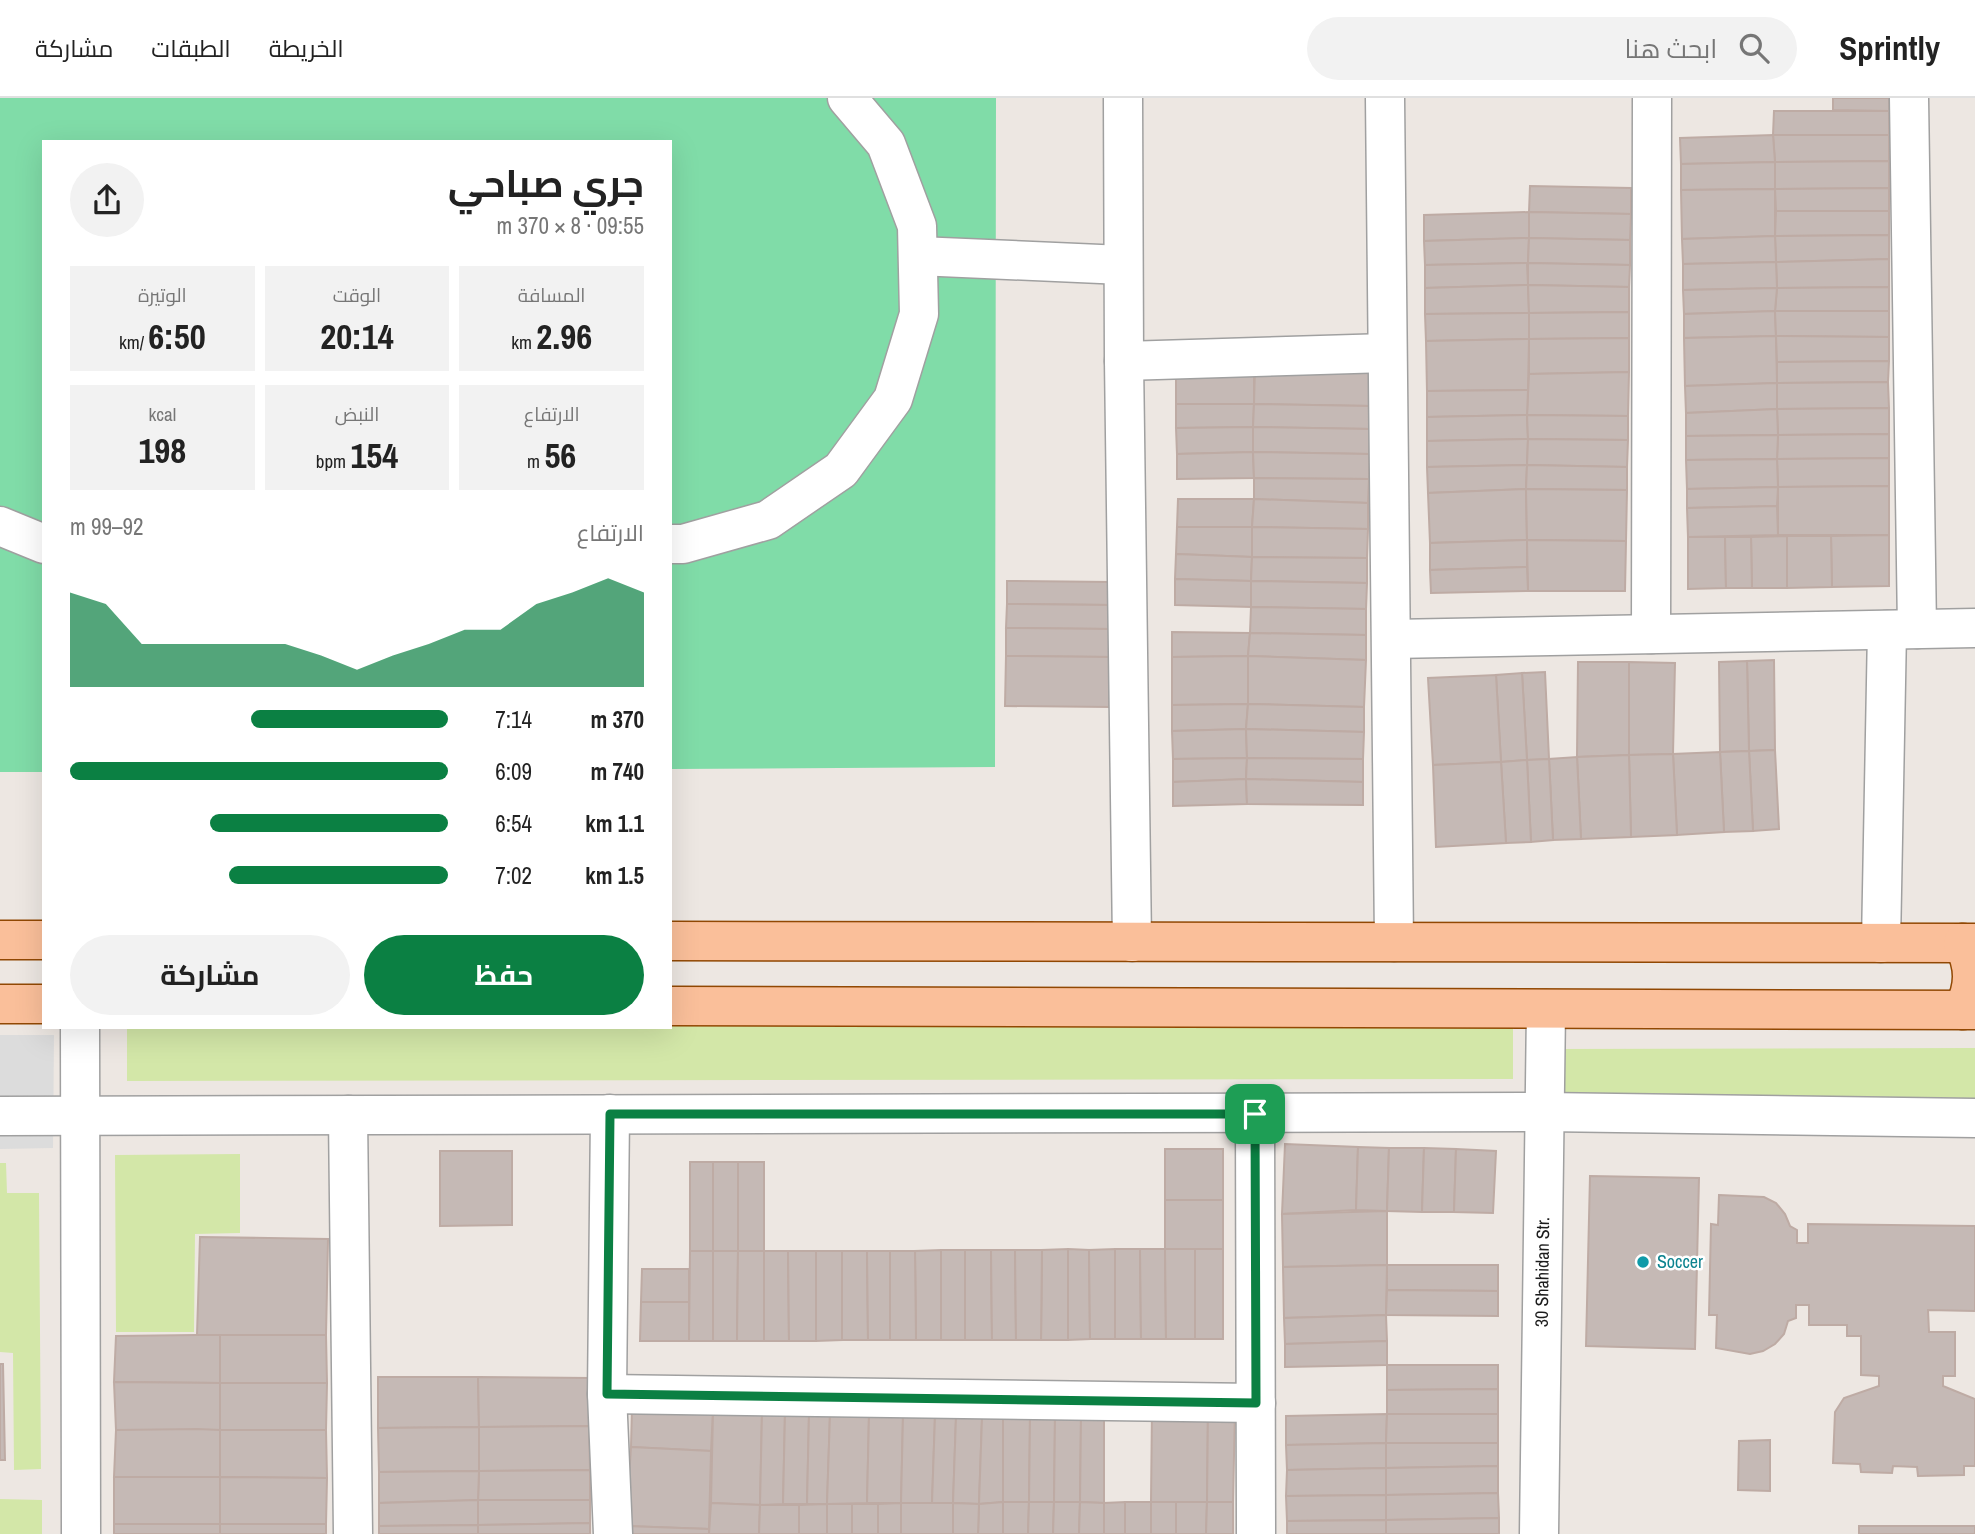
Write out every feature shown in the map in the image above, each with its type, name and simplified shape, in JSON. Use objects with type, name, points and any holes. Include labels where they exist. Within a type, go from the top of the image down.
[{"type":"main road","points":[[0,940],[42,940]]},
{"type":"main road","points":[[672,941],[1969,943],[1968,953],[1973,976],[1968,999],[1969,1010],[672,1006]]},
{"type":"main road","points":[[0,1004],[42,1004]]},
{"type":"street","points":[[672,544],[683,544],[768,520],[841,470],[893,399],[919,314],[917,226],[886,144],[847,98]]},
{"type":"street","points":[[1123,98],[1132,942]]},
{"type":"street","points":[[1385,98],[1394,942]]},
{"type":"street","points":[[1651,634],[1652,98]]},
{"type":"street","points":[[1881,943],[1902,629],[1909,98]]},
{"type":"street","points":[[918,256],[1124,265]]},
{"type":"street","points":[[1124,360],[1387,353]]},
{"type":"street","points":[[0,526],[42,543]]},
{"type":"street","points":[[1392,639],[1975,628]]},
{"type":"street","name":"30 Shahidan Str.","points":[[1539,1534],[1546,1009]]},
{"type":"street","points":[[80,1029],[81,1534]]},
{"type":"street","points":[[0,1116],[1544,1112],[1975,1118]]},
{"type":"street","points":[[610,1114],[607,1394],[613,1534]]},
{"type":"street","points":[[1255,1114],[1256,1534]]},
{"type":"street","points":[[348,1115],[353,1534]]},
{"type":"street","points":[[607,1394],[1256,1403]]},
{"type":"green space","points":[[0,98],[996,98],[995,767],[672,769],[672,140],[42,140],[42,772],[0,772]]},
{"type":"green space","points":[[1513,1021],[1513,1079],[127,1081],[127,1029],[672,1029],[672,1022]]},
{"type":"green space","points":[[1975,1048],[1975,1106],[1553,1105],[1556,1049]]},
{"type":"green space","points":[[240,1154],[240,1233],[195,1234],[194,1332],[116,1332],[115,1155]]},
{"type":"green space","points":[[0,1163],[6,1163],[7,1193],[39,1193],[41,1469],[14,1470],[13,1353],[0,1352]]},
{"type":"green space","points":[[0,1499],[42,1500],[42,1534],[0,1534]]},
{"type":"shaded area","points":[[0,1035],[54,1035],[53,1148],[0,1149]]},
{"type":"building","points":[[1833,98],[1889,98],[1889,111],[1833,110]]},
{"type":"building","points":[[1774,111],[1889,111],[1889,135],[1773,135]]},
{"type":"building","points":[[1773,135],[1889,135],[1889,161],[1775,162]]},
{"type":"building","points":[[1773,135],[1775,162],[1681,164],[1680,138]]},
{"type":"building","points":[[1889,161],[1889,188],[1775,189],[1775,162]]},
{"type":"building","points":[[1775,162],[1775,189],[1681,190],[1681,164]]},
{"type":"building","points":[[1530,186],[1631,188],[1631,214],[1529,212]]},
{"type":"building","points":[[1889,188],[1889,211],[1776,211],[1775,189]]},
{"type":"building","points":[[1775,189],[1775,236],[1682,239],[1681,190]]},
{"type":"building","points":[[1776,211],[1889,211],[1889,235],[1775,236]]},
{"type":"building","points":[[1529,212],[1529,238],[1424,241],[1424,215]]},
{"type":"building","points":[[1529,212],[1631,214],[1630,240],[1529,238]]},
{"type":"building","points":[[1889,235],[1889,259],[1776,262],[1775,236]]},
{"type":"building","points":[[1775,236],[1776,262],[1683,264],[1682,239]]},
{"type":"building","points":[[1529,238],[1528,263],[1425,265],[1424,241]]},
{"type":"building","points":[[1529,238],[1630,240],[1630,265],[1528,263]]},
{"type":"building","points":[[1889,259],[1889,287],[1777,288],[1776,262]]},
{"type":"building","points":[[1776,262],[1777,288],[1683,290],[1683,264]]},
{"type":"building","points":[[1527,263],[1528,285],[1425,288],[1425,265]]},
{"type":"building","points":[[1528,263],[1630,265],[1629,287],[1528,285]]},
{"type":"building","points":[[1528,285],[1529,313],[1425,314],[1425,288]]},
{"type":"building","points":[[1528,285],[1629,287],[1629,312],[1529,313]]},
{"type":"building","points":[[1889,287],[1889,311],[1775,311],[1777,288]]},
{"type":"building","points":[[1777,288],[1775,311],[1684,314],[1683,290]]},
{"type":"building","points":[[1775,311],[1776,336],[1684,338],[1684,314]]},
{"type":"building","points":[[1775,311],[1889,311],[1889,337],[1776,336]]},
{"type":"building","points":[[1629,312],[1629,338],[1529,339],[1529,313]]},
{"type":"building","points":[[1529,313],[1529,339],[1426,341],[1425,314]]},
{"type":"building","points":[[1776,336],[1777,383],[1685,386],[1684,338]]},
{"type":"building","points":[[1776,336],[1889,337],[1889,361],[1777,362]]},
{"type":"building","points":[[1629,338],[1629,372],[1529,374],[1529,339]]},
{"type":"building","points":[[1529,339],[1528,390],[1427,391],[1426,341]]},
{"type":"building","points":[[1889,361],[1888,382],[1777,383],[1777,362]]},
{"type":"building","points":[[1255,368],[1371,371],[1370,406],[1254,404]]},
{"type":"building","points":[[1254,369],[1254,404],[1176,404],[1176,370]]},
{"type":"building","points":[[1629,372],[1628,416],[1527,415],[1529,374]]},
{"type":"building","points":[[1888,382],[1889,408],[1777,409],[1777,383]]},
{"type":"building","points":[[1777,383],[1777,409],[1686,413],[1685,386]]},
{"type":"building","points":[[1528,390],[1527,415],[1427,417],[1427,391]]},
{"type":"building","points":[[1176,404],[1254,404],[1253,427],[1176,428]]},
{"type":"building","points":[[1254,404],[1370,406],[1370,429],[1253,427]]},
{"type":"building","points":[[1889,408],[1889,434],[1778,435],[1777,409]]},
{"type":"building","points":[[1777,409],[1778,435],[1686,436],[1686,413]]},
{"type":"building","points":[[1527,415],[1528,439],[1427,441],[1427,417]]},
{"type":"building","points":[[1527,415],[1628,416],[1628,440],[1528,439]]},
{"type":"building","points":[[1253,427],[1253,452],[1177,454],[1176,428]]},
{"type":"building","points":[[1253,427],[1370,429],[1369,454],[1253,452]]},
{"type":"building","points":[[1889,434],[1889,458],[1777,459],[1778,435]]},
{"type":"building","points":[[1778,435],[1777,459],[1686,460],[1686,436]]},
{"type":"building","points":[[1528,439],[1527,465],[1427,467],[1427,441]]},
{"type":"building","points":[[1528,439],[1628,440],[1627,467],[1527,465]]},
{"type":"building","points":[[1253,452],[1254,478],[1177,479],[1177,454]]},
{"type":"building","points":[[1253,452],[1369,454],[1369,479],[1254,478]]},
{"type":"building","points":[[1889,458],[1889,486],[1778,487],[1777,459]]},
{"type":"building","points":[[1777,459],[1778,487],[1687,489],[1686,460]]},
{"type":"building","points":[[1527,465],[1526,489],[1428,493],[1427,467]]},
{"type":"building","points":[[1527,465],[1627,467],[1627,490],[1526,489]]},
{"type":"building","points":[[1254,478],[1369,479],[1368,503],[1254,499]]},
{"type":"building","points":[[1889,486],[1889,535],[1778,535],[1778,487]]},
{"type":"building","points":[[1778,487],[1777,506],[1687,508],[1687,489]]},
{"type":"building","points":[[1526,489],[1527,540],[1430,543],[1428,493]]},
{"type":"building","points":[[1526,489],[1627,490],[1626,541],[1527,540]]},
{"type":"building","points":[[1178,499],[1254,499],[1252,527],[1177,527]]},
{"type":"building","points":[[1254,499],[1368,503],[1368,529],[1252,527]]},
{"type":"building","points":[[1777,506],[1778,535],[1688,537],[1687,508]]},
{"type":"building","points":[[1177,527],[1252,527],[1252,557],[1176,554]]},
{"type":"building","points":[[1252,527],[1368,529],[1367,558],[1252,557]]},
{"type":"building","points":[[1889,535],[1889,586],[1832,587],[1831,536]]},
{"type":"building","points":[[1787,536],[1787,588],[1752,588],[1751,537]]},
{"type":"building","points":[[1787,536],[1831,536],[1832,587],[1787,588]]},
{"type":"building","points":[[1688,537],[1725,537],[1726,588],[1688,589]]},
{"type":"building","points":[[1725,537],[1751,537],[1752,588],[1726,588]]},
{"type":"building","points":[[1527,540],[1527,567],[1430,570],[1430,543]]},
{"type":"building","points":[[1527,540],[1626,541],[1625,591],[1528,591]]},
{"type":"building","points":[[1176,554],[1252,557],[1251,581],[1175,579]]},
{"type":"building","points":[[1252,557],[1367,558],[1367,583],[1251,581]]},
{"type":"building","points":[[1527,567],[1528,591],[1431,593],[1430,570]]},
{"type":"building","points":[[1175,579],[1251,581],[1251,607],[1175,605]]},
{"type":"building","points":[[1007,581],[1111,582],[1111,605],[1007,604]]},
{"type":"building","points":[[1251,581],[1367,583],[1366,609],[1251,607]]},
{"type":"building","points":[[1007,604],[1111,605],[1110,629],[1006,628]]},
{"type":"building","points":[[1251,607],[1366,609],[1366,635],[1250,633]]},
{"type":"building","points":[[1006,628],[1110,629],[1110,657],[1006,656]]},
{"type":"building","points":[[1172,632],[1250,633],[1248,656],[1172,657]]},
{"type":"building","points":[[1250,633],[1366,635],[1366,660],[1248,656]]},
{"type":"building","points":[[1006,656],[1110,657],[1109,707],[1005,706]]},
{"type":"building","points":[[1248,656],[1248,704],[1172,705],[1172,657]]},
{"type":"building","points":[[1248,656],[1366,660],[1364,707],[1248,704]]},
{"type":"building","points":[[1774,660],[1775,750],[1749,751],[1747,661]]},
{"type":"building","points":[[1747,661],[1749,751],[1720,752],[1719,662]]},
{"type":"building","points":[[1578,662],[1629,662],[1629,755],[1577,757]]},
{"type":"building","points":[[1629,662],[1675,663],[1673,754],[1629,755]]},
{"type":"building","points":[[1545,672],[1549,759],[1527,760],[1522,673]]},
{"type":"building","points":[[1522,673],[1527,760],[1501,762],[1496,675]]},
{"type":"building","points":[[1496,675],[1501,762],[1433,765],[1428,678]]},
{"type":"building","points":[[1248,704],[1246,729],[1172,731],[1172,705]]},
{"type":"building","points":[[1248,704],[1364,707],[1364,732],[1246,729]]},
{"type":"building","points":[[1246,729],[1247,758],[1173,759],[1172,731]]},
{"type":"building","points":[[1246,729],[1364,732],[1363,759],[1247,758]]},
{"type":"building","points":[[1775,750],[1779,829],[1753,831],[1749,751]]},
{"type":"building","points":[[1749,751],[1753,831],[1724,832],[1720,752]]},
{"type":"building","points":[[1720,752],[1724,832],[1677,835],[1673,754]]},
{"type":"building","points":[[1673,754],[1677,835],[1631,837],[1629,755]]},
{"type":"building","points":[[1629,755],[1631,837],[1581,839],[1577,757]]},
{"type":"building","points":[[1577,757],[1581,839],[1553,840],[1549,759]]},
{"type":"building","points":[[1247,758],[1246,779],[1173,782],[1173,759]]},
{"type":"building","points":[[1247,758],[1363,759],[1363,782],[1246,779]]},
{"type":"building","points":[[1549,759],[1553,840],[1531,842],[1527,760]]},
{"type":"building","points":[[1527,760],[1531,842],[1506,843],[1501,762]]},
{"type":"building","points":[[1501,762],[1506,843],[1436,847],[1433,765]]},
{"type":"building","points":[[1246,779],[1247,804],[1173,806],[1173,782]]},
{"type":"building","points":[[1246,779],[1363,782],[1363,805],[1247,804]]},
{"type":"building","points":[[1285,1144],[1358,1147],[1356,1210],[1282,1214]]},
{"type":"building","points":[[1358,1147],[1389,1148],[1387,1211],[1356,1210]]},
{"type":"building","points":[[1389,1148],[1424,1148],[1422,1212],[1387,1211]]},
{"type":"building","points":[[1424,1148],[1456,1149],[1454,1212],[1422,1212]]},
{"type":"building","points":[[1165,1149],[1223,1149],[1223,1200],[1165,1200]]},
{"type":"building","points":[[1456,1149],[1496,1151],[1493,1213],[1454,1212]]},
{"type":"building","points":[[440,1151],[512,1151],[512,1225],[440,1226]]},
{"type":"building","points":[[690,1162],[713,1162],[713,1251],[690,1251]]},
{"type":"building","points":[[713,1162],[738,1162],[738,1251],[713,1251]]},
{"type":"building","points":[[738,1162],[764,1162],[764,1251],[738,1251]]},
{"type":"building","name":"Soccer","points":[[1590,1176],[1699,1178],[1695,1349],[1586,1346]]},
{"type":"building","points":[[1719,1195],[1764,1197],[1776,1203],[1790,1226],[1797,1230],[1797,1243],[1808,1243],[1808,1224],[1975,1226],[1975,1311],[1928,1310],[1929,1332],[1955,1332],[1955,1376],[1943,1376],[1943,1386],[1975,1399],[1975,1466],[1964,1466],[1964,1475],[1918,1476],[1917,1467],[1893,1466],[1892,1473],[1861,1472],[1860,1464],[1833,1463],[1835,1412],[1844,1398],[1879,1386],[1879,1376],[1861,1375],[1861,1336],[1847,1336],[1847,1325],[1809,1325],[1809,1305],[1796,1305],[1796,1318],[1788,1321],[1784,1334],[1775,1344],[1763,1351],[1750,1354],[1716,1348],[1717,1315],[1709,1315],[1711,1224],[1718,1225]]},
{"type":"building","points":[[1165,1200],[1223,1200],[1223,1249],[1165,1249]]},
{"type":"building","points":[[1387,1211],[1387,1265],[1283,1267],[1282,1214]]},
{"type":"building","points":[[200,1237],[328,1239],[326,1335],[197,1335]]},
{"type":"building","points":[[1068,1249],[1089,1250],[1090,1339],[1068,1340]]},
{"type":"building","points":[[1068,1249],[1068,1340],[1041,1340],[1042,1250]]},
{"type":"building","points":[[1115,1249],[1140,1249],[1141,1339],[1115,1339]]},
{"type":"building","points":[[1115,1249],[1115,1339],[1090,1339],[1089,1250]]},
{"type":"building","points":[[1140,1249],[1165,1249],[1166,1339],[1141,1339]]},
{"type":"building","points":[[1165,1249],[1195,1249],[1195,1339],[1166,1339]]},
{"type":"building","points":[[1195,1249],[1223,1249],[1223,1339],[1195,1339]]},
{"type":"building","points":[[941,1250],[965,1250],[965,1340],[941,1340]]},
{"type":"building","points":[[941,1250],[941,1340],[916,1340],[915,1251]]},
{"type":"building","points":[[965,1250],[991,1250],[992,1340],[965,1340]]},
{"type":"building","points":[[991,1250],[1015,1250],[1016,1340],[992,1340]]},
{"type":"building","points":[[1015,1250],[1042,1250],[1041,1340],[1016,1340]]},
{"type":"building","points":[[690,1251],[713,1251],[713,1341],[689,1341]]},
{"type":"building","points":[[713,1251],[738,1251],[737,1341],[713,1341]]},
{"type":"building","points":[[738,1251],[764,1251],[764,1341],[737,1341]]},
{"type":"building","points":[[764,1251],[788,1251],[789,1341],[764,1341]]},
{"type":"building","points":[[788,1251],[816,1251],[816,1341],[789,1341]]},
{"type":"building","points":[[816,1251],[842,1251],[842,1340],[816,1341]]},
{"type":"building","points":[[842,1251],[867,1251],[868,1340],[842,1340]]},
{"type":"building","points":[[867,1251],[890,1251],[890,1340],[868,1340]]},
{"type":"building","points":[[890,1251],[915,1251],[916,1340],[890,1340]]},
{"type":"building","points":[[1387,1265],[1498,1265],[1498,1291],[1387,1290]]},
{"type":"building","points":[[1387,1265],[1386,1315],[1284,1318],[1283,1267]]},
{"type":"building","points":[[642,1269],[689,1269],[689,1302],[641,1302]]},
{"type":"building","points":[[1387,1290],[1498,1291],[1498,1316],[1386,1315]]},
{"type":"building","points":[[641,1302],[689,1302],[689,1341],[640,1341]]},
{"type":"building","points":[[1386,1315],[1387,1341],[1285,1344],[1284,1318]]},
{"type":"building","points":[[220,1335],[220,1383],[114,1382],[116,1336]]},
{"type":"building","points":[[220,1335],[326,1335],[327,1383],[220,1383]]},
{"type":"building","points":[[1387,1341],[1387,1365],[1285,1367],[1285,1344]]},
{"type":"building","points":[[0,1364],[3,1364],[5,1460],[0,1460]]},
{"type":"building","points":[[1387,1365],[1498,1365],[1498,1389],[1387,1390]]},
{"type":"building","points":[[378,1377],[478,1377],[479,1427],[378,1428]]},
{"type":"building","points":[[478,1377],[590,1378],[589,1426],[479,1427]]},
{"type":"building","points":[[114,1382],[220,1383],[220,1430],[116,1430]]},
{"type":"building","points":[[220,1383],[327,1383],[326,1430],[220,1430]]},
{"type":"building","points":[[1498,1389],[1498,1414],[1387,1414],[1387,1390]]},
{"type":"building","points":[[632,1408],[713,1412],[711,1451],[631,1447]]},
{"type":"building","points":[[1152,1409],[1208,1409],[1207,1502],[1151,1502]]},
{"type":"building","points":[[1208,1409],[1235,1410],[1233,1502],[1207,1502]]},
{"type":"building","points":[[713,1412],[762,1413],[760,1505],[711,1503]]},
{"type":"building","points":[[762,1413],[785,1413],[783,1504],[760,1505]]},
{"type":"building","points":[[785,1413],[809,1414],[807,1504],[783,1504]]},
{"type":"building","points":[[809,1414],[830,1414],[827,1504],[807,1504]]},
{"type":"building","points":[[830,1414],[869,1415],[867,1503],[827,1504]]},
{"type":"building","points":[[1387,1414],[1386,1443],[1286,1445],[1286,1416]]},
{"type":"building","points":[[1387,1414],[1498,1414],[1498,1443],[1386,1443]]},
{"type":"building","points":[[869,1415],[903,1416],[901,1503],[867,1503]]},
{"type":"building","points":[[903,1416],[935,1416],[932,1503],[901,1503]]},
{"type":"building","points":[[935,1416],[956,1417],[953,1503],[932,1503]]},
{"type":"building","points":[[956,1417],[982,1418],[979,1504],[953,1503]]},
{"type":"building","points":[[1003,1417],[1030,1417],[1029,1502],[1003,1502]]},
{"type":"building","points":[[1003,1417],[1003,1502],[979,1504],[982,1418]]},
{"type":"building","points":[[1030,1417],[1055,1417],[1054,1502],[1029,1502]]},
{"type":"building","points":[[1055,1417],[1081,1417],[1080,1502],[1054,1502]]},
{"type":"building","points":[[1081,1417],[1104,1417],[1104,1503],[1080,1502]]},
{"type":"building","points":[[589,1426],[590,1470],[479,1471],[479,1427]]},
{"type":"building","points":[[479,1427],[479,1471],[379,1472],[378,1428]]},
{"type":"building","points":[[116,1430],[220,1430],[220,1477],[114,1477]]},
{"type":"building","points":[[220,1430],[326,1430],[327,1478],[220,1477]]},
{"type":"building","points":[[1770,1440],[1770,1491],[1738,1490],[1739,1441]]},
{"type":"building","points":[[1386,1443],[1498,1443],[1498,1466],[1386,1468]]},
{"type":"building","points":[[1386,1443],[1386,1468],[1287,1470],[1286,1445]]},
{"type":"building","points":[[631,1447],[711,1451],[709,1529],[626,1526]]},
{"type":"building","points":[[1498,1466],[1498,1493],[1386,1495],[1386,1468]]},
{"type":"building","points":[[1386,1468],[1386,1495],[1286,1496],[1287,1470]]},
{"type":"building","points":[[590,1470],[590,1500],[478,1500],[479,1471]]},
{"type":"building","points":[[479,1471],[478,1500],[379,1503],[379,1472]]},
{"type":"building","points":[[114,1477],[220,1477],[220,1524],[114,1524]]},
{"type":"building","points":[[220,1477],[327,1478],[326,1524],[220,1524]]},
{"type":"building","points":[[1498,1493],[1499,1518],[1386,1520],[1386,1495]]},
{"type":"building","points":[[1386,1495],[1386,1520],[1287,1521],[1286,1496]]},
{"type":"building","points":[[478,1500],[590,1500],[590,1523],[478,1525]]},
{"type":"building","points":[[478,1500],[478,1525],[379,1526],[379,1503]]},
{"type":"building","points":[[1003,1502],[1029,1502],[1028,1534],[1003,1534]]},
{"type":"building","points":[[1003,1502],[1003,1534],[978,1534],[979,1504]]},
{"type":"building","points":[[1029,1502],[1054,1502],[1053,1534],[1028,1534]]},
{"type":"building","points":[[1054,1502],[1080,1502],[1079,1534],[1053,1534]]},
{"type":"building","points":[[1080,1502],[1104,1503],[1104,1534],[1079,1534]]},
{"type":"building","points":[[1125,1502],[1125,1534],[1104,1534],[1104,1503]]},
{"type":"building","points":[[1125,1502],[1151,1502],[1151,1534],[1125,1534]]},
{"type":"building","points":[[1151,1502],[1176,1502],[1176,1534],[1151,1534]]},
{"type":"building","points":[[1176,1502],[1207,1502],[1206,1534],[1176,1534]]},
{"type":"building","points":[[1207,1502],[1233,1502],[1233,1534],[1206,1534]]},
{"type":"building","points":[[711,1503],[760,1505],[759,1534],[709,1534]]},
{"type":"building","points":[[901,1503],[901,1534],[878,1534],[878,1504]]},
{"type":"building","points":[[901,1503],[953,1503],[953,1534],[901,1534]]},
{"type":"building","points":[[953,1503],[979,1504],[978,1534],[953,1534]]},
{"type":"building","points":[[827,1504],[827,1534],[799,1534],[799,1505]]},
{"type":"building","points":[[827,1504],[852,1504],[852,1534],[827,1534]]},
{"type":"building","points":[[852,1504],[878,1504],[878,1534],[852,1534]]},
{"type":"building","points":[[760,1505],[799,1505],[799,1534],[759,1534]]},
{"type":"building","points":[[1499,1518],[1499,1534],[1386,1534],[1386,1520]]},
{"type":"building","points":[[1386,1520],[1386,1534],[1287,1534],[1287,1521]]},
{"type":"building","points":[[590,1523],[590,1534],[478,1534],[478,1525]]},
{"type":"building","points":[[114,1524],[220,1524],[220,1534],[114,1534]]},
{"type":"building","points":[[220,1524],[326,1524],[326,1534],[220,1534]]},
{"type":"building","points":[[478,1525],[478,1534],[379,1534],[379,1526]]},
{"type":"building","points":[[626,1526],[709,1529],[709,1534],[626,1534]]},
{"type":"building","points":[[1859,1526],[1975,1526],[1975,1534],[1859,1534]]},
{"type":"place","name":"Soccer","points":[[1643,1262]]},
{"type":"route","points":[[610,1114],[1255,1114],[1256,1403],[607,1394],[610,1114]]}]
